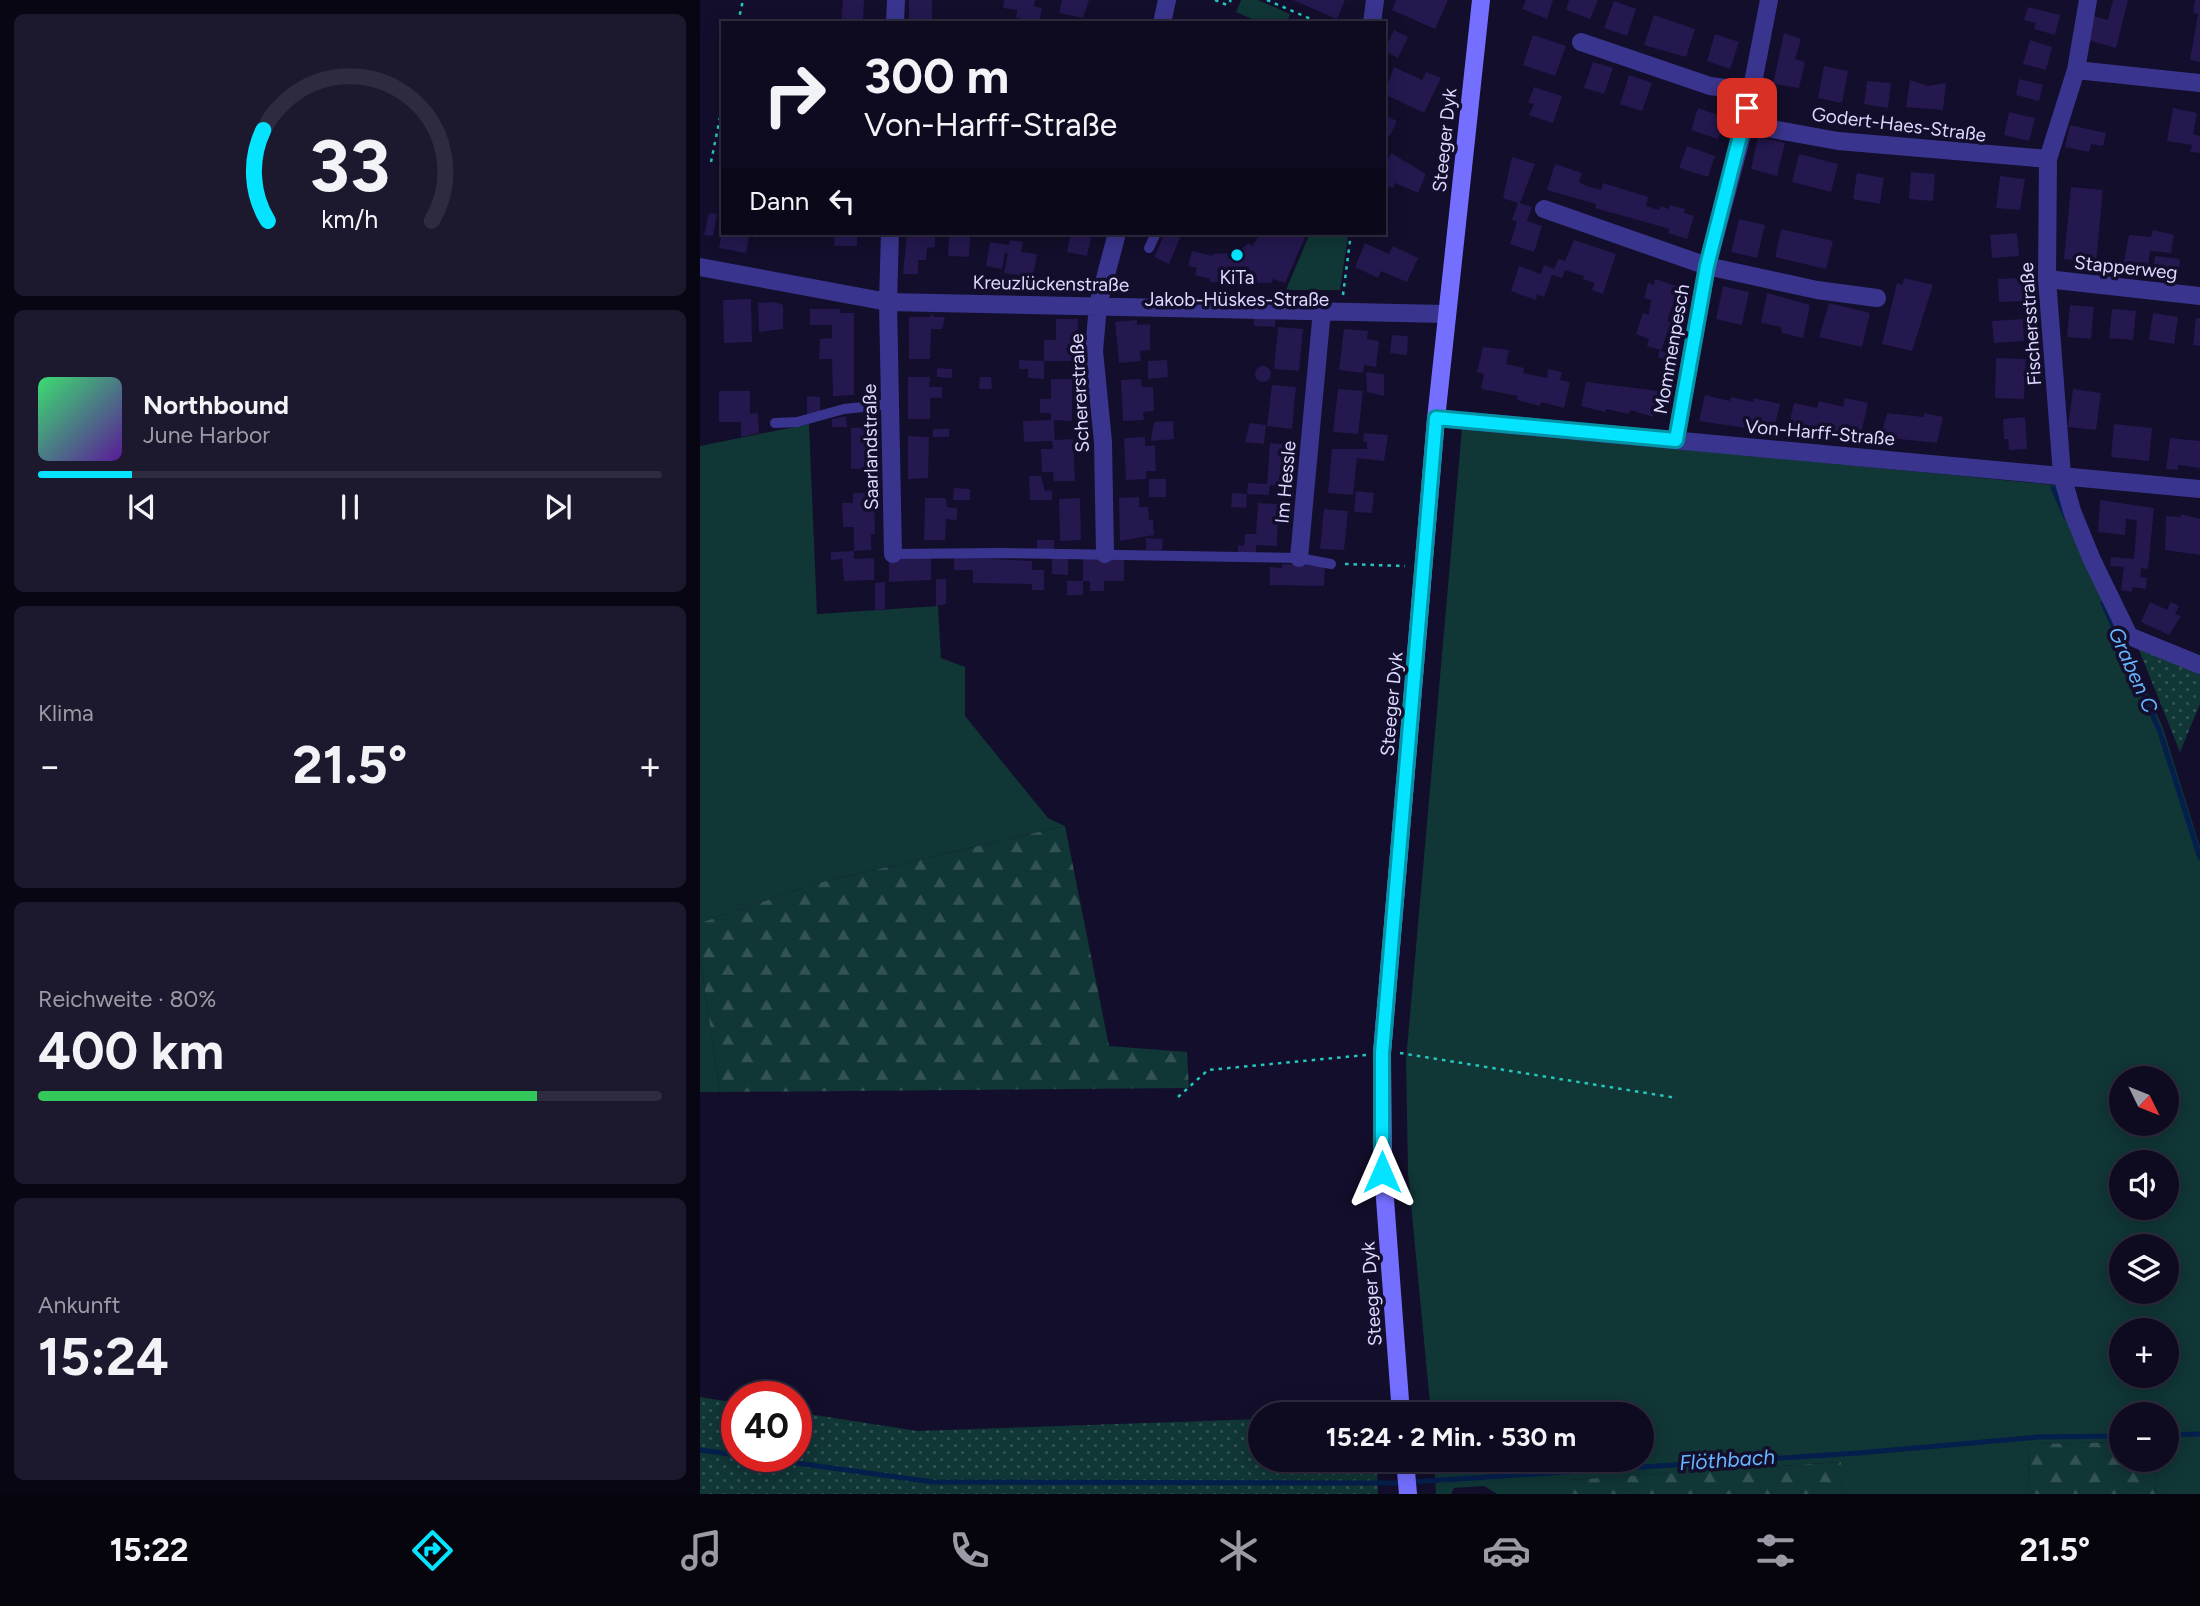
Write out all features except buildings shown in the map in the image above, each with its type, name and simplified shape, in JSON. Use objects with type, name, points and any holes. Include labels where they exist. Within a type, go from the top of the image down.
[{"type":"street","points":[[895,21],[896,0]]},
{"type":"street","points":[[1162,21],[1167,0]]},
{"type":"street","points":[[1372,21],[1375,0]]},
{"type":"street","name":"Steeger Dyk","points":[[1400,1402],[1382,1172],[1436,418],[1481,0]]},
{"type":"street","name":"Mommenpesch","points":[[1676,440],[1707,266],[1745,124],[1749,91],[1769,0]]},
{"type":"street","name":"Fischersstraße","points":[[2088,0],[2076,69],[2048,159],[2047,279],[2062,475],[2072,511],[2092,560],[2129,636],[2200,665]]},
{"type":"street","points":[[1581,42],[1710,86],[1749,91]]},
{"type":"street","points":[[2076,69],[2200,83]]},
{"type":"street","name":"Godert-Haes-Straße","points":[[1745,124],[1838,141],[2048,159]]},
{"type":"street","name":"Mommenpesch","points":[[1545,209],[1707,266],[1817,290],[1877,298]]},
{"type":"street","name":"Saarlandstraße","points":[[890,235],[888,302],[893,554]]},
{"type":"street","name":"Schererstraße","points":[[1105,554],[1103,442],[1094,351],[1098,305],[1116,235]]},
{"type":"street","name":"Kreuzlückenstraße","points":[[700,267],[888,302],[1446,314]]},
{"type":"street","name":"Stapperweg","points":[[2047,279],[2200,296]]},
{"type":"street","name":"Im Hessle","points":[[1299,558],[1322,310]]},
{"type":"street","name":"Von-Harff-Straße","points":[[1436,418],[2200,489]]},
{"type":"street","points":[[1406,1472],[1408,1494]]},
{"type":"lane","points":[[1149,248],[1155,235]]},
{"type":"lane","points":[[775,423],[797,422],[844,409],[891,404]]},
{"type":"lane","name":"Saarlandstraße","points":[[893,554],[1105,554]]},
{"type":"lane","points":[[1105,554],[1299,558],[1331,564]]},
{"type":"path","points":[[738,21],[743,0]]},
{"type":"path","points":[[1215,0],[1227,5],[1231,0]]},
{"type":"path","points":[[1267,0],[1315,21]]},
{"type":"path","points":[[711,162],[721,113]]},
{"type":"path","points":[[1341,310],[1351,235]]},
{"type":"path","points":[[1331,564],[1424,567]]},
{"type":"path","points":[[1390,1053],[1398,1065]]},
{"type":"path","points":[[1178,1097],[1208,1070],[1390,1053],[1677,1098]]},
{"type":"green space","points":[[1241,0],[1258,0],[1290,14],[1288,21],[1256,21],[1236,12]]},
{"type":"green space","points":[[1309,235],[1348,236],[1340,290],[1286,290]]},
{"type":"green space","points":[[809,424],[817,614],[938,606],[941,658],[965,667],[965,716],[1048,818],[1065,826],[818,883],[700,923],[700,446]]},
{"type":"green space","points":[[1462,428],[2055,485],[2163,728],[2200,847],[2200,1494],[2155,1494],[2156,1472],[2179,1472],[2179,1402],[2109,1402],[2109,1442],[2028,1444],[2029,1494],[1842,1494],[1840,1462],[1570,1480],[1570,1494],[1497,1494],[1484,1486],[1454,1488],[1451,1494],[1436,1494],[1435,1472],[1654,1472],[1654,1402],[1430,1402],[1408,1173],[1406,1060]]},
{"type":"green space","points":[[2137,645],[2200,672],[2200,704],[2180,752]]},
{"type":"green space","points":[[1065,826],[1109,1046],[1187,1052],[1189,1088],[720,1092],[700,958],[700,923],[818,883]]},
{"type":"green space","points":[[700,958],[720,1092],[700,1092]]},
{"type":"green space","points":[[700,1397],[721,1400],[721,1472],[812,1472],[812,1415],[917,1431],[1248,1419],[1248,1472],[1377,1472],[1378,1494],[700,1494]]},
{"type":"green space","points":[[2109,1442],[2109,1472],[2156,1472],[2155,1494],[2029,1494],[2028,1444]]},
{"type":"green space","points":[[1841,1462],[1842,1494],[1570,1494],[1569,1480]]},
{"type":"waterway","name":"Graben C","points":[[2053,488],[2066,517]]},
{"type":"waterway","name":"Graben C","points":[[2103,603],[2160,732],[2200,858]]},
{"type":"waterway","name":"Flöthbach","points":[[2179,1435],[2200,1434]]},
{"type":"waterway","name":"Flöthbach","points":[[812,1465],[933,1482],[1395,1483],[1858,1453],[2039,1437],[2109,1436]]},
{"type":"waterway","name":"Flöthbach","points":[[700,1450],[721,1453]]},
{"type":"place","name":"KiTa Jakob-Hüskes-Straße","points":[[1237,255]]},
{"type":"route","points":[[1382,1172],[1382,1053],[1436,418],[1676,440],[1707,266],[1747,108]]}]
